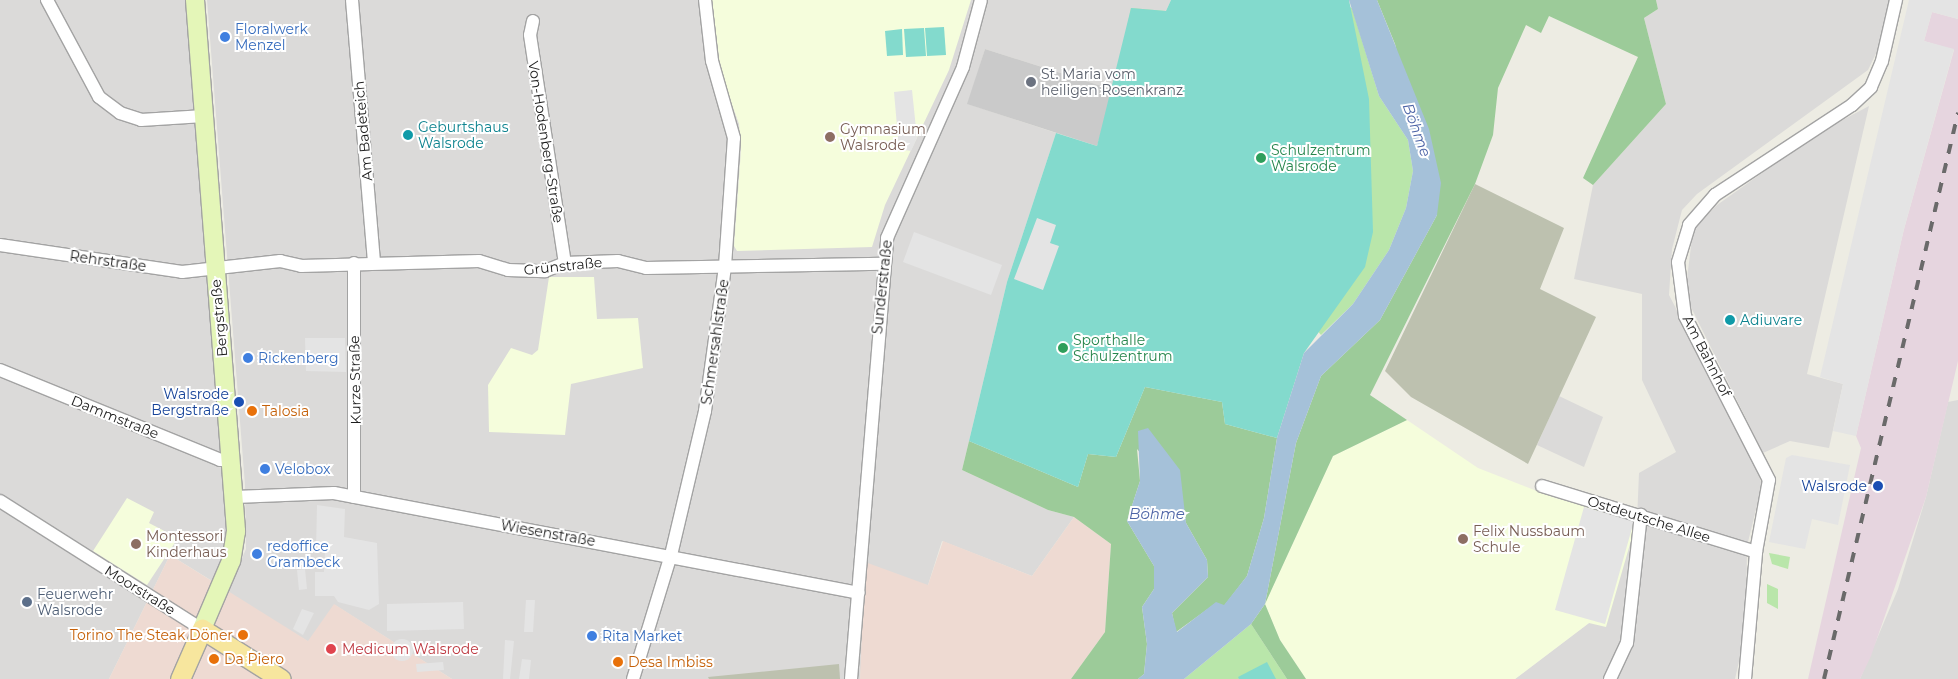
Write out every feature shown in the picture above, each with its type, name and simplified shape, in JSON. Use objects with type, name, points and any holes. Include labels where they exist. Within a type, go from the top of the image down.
[{"type":"main road","name":"Bergstraße","points":[[195,0],[234,497],[231,561],[202,630]]},
{"type":"main road","points":[[180,679],[202,630]]},
{"type":"main road","name":"Moorstraße","points":[[202,630],[282,679]]},
{"type":"street","points":[[47,0],[99,97],[120,113],[141,120],[204,116]]},
{"type":"street","name":"Am Badeteich","points":[[352,0],[374,262]]},
{"type":"street","name":"Schmersahlstraße","points":[[633,679],[672,556],[705,411],[726,266],[734,138],[712,61],[705,0]]},
{"type":"street","name":"Sunderstraße","points":[[851,679],[883,264],[889,228],[963,67],[981,0]]},
{"type":"street","name":"Am Bahnhof","points":[[1745,679],[1756,552],[1768,474],[1685,316],[1677,280],[1684,237],[1698,213],[1715,195],[1862,96],[1882,61],[1896,0]]},
{"type":"street","name":"Von-Hodenberg-Straße","points":[[533,21],[530,35],[565,263]]},
{"type":"street","name":"Rehrstraße","points":[[0,246],[182,272],[216,271]]},
{"type":"street","name":"Grünstraße","points":[[216,271],[280,261],[302,266],[374,262],[479,261],[508,270],[536,271],[565,263],[726,266],[883,264]]},
{"type":"street","name":"Kurze Straße","points":[[354,263],[354,497]]},
{"type":"street","name":"Dammstraße","points":[[0,370],[220,460],[232,460]]},
{"type":"street","name":"Ostdeutsche Allee","points":[[1542,486],[1756,552]]},
{"type":"street","name":"Wiesenstraße","points":[[234,497],[317,491],[672,556],[859,593]]},
{"type":"street","name":"Moorstraße","points":[[0,501],[202,630]]},
{"type":"street","points":[[1610,679],[1627,643],[1641,515]]},
{"type":"shaded area","points":[[0,0],[189,0],[230,525],[217,584],[170,555],[109,679],[0,679]]},
{"type":"shaded area","points":[[207,0],[1171,0],[1166,11],[1131,9],[1114,90],[985,49],[968,104],[1056,133],[1007,282],[962,470],[1048,510],[1074,517],[1032,576],[942,541],[928,585],[865,624],[860,679],[452,679],[335,605],[309,642],[227,593],[246,549],[245,485]]},
{"type":"shaded area","name":"Gymnasium Walsrode","points":[[712,0],[971,0],[949,70],[885,205],[872,247],[737,251],[734,246],[741,150],[739,124],[721,74]]},
{"type":"shaded area","points":[[1171,0],[1349,0],[1369,99],[1373,232],[1365,267],[1304,353],[1277,438],[1225,424],[1222,402],[1145,387],[1116,457],[1088,454],[1078,487],[969,441],[1007,282],[1056,133],[1097,146],[1131,8],[1166,11]]},
{"type":"shaded area","points":[[1656,0],[1891,0],[1882,41],[1868,70],[1697,194],[1682,210],[1672,249],[1669,295],[1752,455],[1762,485],[1747,546],[1746,630],[1735,679],[1515,679],[1589,623],[1637,520],[1639,473],[1676,452],[1642,380],[1642,294],[1574,279],[1593,185],[1666,104],[1644,18],[1658,9]]},
{"type":"shaded area","points":[[1909,0],[1958,0],[1958,19],[1932,12],[1924,41],[1954,49],[1904,229],[1856,436],[1833,431],[1843,384],[1820,377]]},
{"type":"shaded area","points":[[1932,12],[1958,19],[1958,361],[1926,497],[1871,656],[1860,679],[1808,679],[1861,448],[1856,436],[1904,229],[1954,50],[1924,41]]},
{"type":"shaded area","points":[[944,27],[946,55],[927,56],[925,28]]},
{"type":"shaded area","points":[[924,28],[926,56],[906,57],[904,29]]},
{"type":"shaded area","points":[[902,29],[903,55],[887,56],[885,31]]},
{"type":"shaded area","points":[[985,49],[1114,90],[1097,146],[967,104]]},
{"type":"shaded area","points":[[912,90],[917,138],[911,151],[899,149],[894,92]]},
{"type":"shaded area","points":[[1869,106],[1807,374],[1843,384],[1829,448],[1790,441],[1763,453],[1685,295],[1693,230],[1717,205],[1820,132]]},
{"type":"shaded area","points":[[1475,184],[1564,228],[1540,289],[1596,317],[1528,464],[1411,397],[1385,371]]},
{"type":"shaded area","points":[[1037,218],[1056,225],[1050,243],[1059,246],[1043,290],[1014,279]]},
{"type":"shaded area","points":[[914,232],[1002,265],[991,295],[903,262]]},
{"type":"shaded area","points":[[549,277],[594,277],[597,319],[638,318],[643,368],[571,384],[565,435],[489,432],[488,385],[511,348],[532,355],[538,350]]},
{"type":"shaded area","points":[[305,338],[345,338],[346,372],[306,371]]},
{"type":"shaded area","points":[[1559,396],[1603,417],[1584,467],[1537,445]]},
{"type":"shaded area","points":[[1958,400],[1958,679],[1860,679],[1898,589],[1926,497],[1948,402]]},
{"type":"shaded area","name":"Felix Nussbaum Schule","points":[[1407,420],[1478,468],[1555,498],[1637,520],[1606,627],[1589,623],[1515,679],[1306,679],[1280,640],[1265,604],[1333,456]]},
{"type":"shaded area","points":[[1792,455],[1850,465],[1838,525],[1812,519],[1805,549],[1769,542],[1786,458]]},
{"type":"shaded area","name":"Montessori Kinderhaus","points":[[127,498],[154,512],[149,523],[178,538],[147,585],[93,551]]},
{"type":"shaded area","points":[[317,505],[345,509],[344,537],[377,543],[379,604],[369,610],[338,602],[334,596],[315,596],[315,572],[324,572],[325,551],[316,551]]},
{"type":"shaded area","points":[[1584,507],[1634,521],[1605,624],[1555,610]]},
{"type":"shaded area","points":[[1074,517],[1111,544],[1105,632],[1071,679],[860,679],[865,562],[928,585],[943,541],[1032,576]]},
{"type":"shaded area","points":[[170,555],[308,641],[334,604],[452,679],[109,679]]},
{"type":"shaded area","points":[[305,569],[307,589],[299,590],[297,570]]},
{"type":"shaded area","points":[[526,600],[535,600],[533,632],[524,632]]},
{"type":"shaded area","points":[[463,602],[464,629],[387,631],[387,604]]},
{"type":"shaded area","points":[[302,609],[314,613],[303,635],[293,629]]},
{"type":"shaded area","points":[[402,639],[410,642],[413,650],[410,658],[402,661],[394,658],[391,650],[394,642]]},
{"type":"shaded area","points":[[505,640],[514,641],[510,679],[503,679]]},
{"type":"shaded area","points":[[522,659],[531,660],[529,679],[519,679]]},
{"type":"shaded area","points":[[443,662],[444,670],[417,672],[416,664]]},
{"type":"shaded area","points":[[1267,662],[1276,679],[1239,679],[1238,677]]},
{"type":"shaded area","points":[[839,664],[840,679],[709,679],[708,677]]},
{"type":"green space","points":[[1182,0],[1331,0],[1352,8],[1379,96],[1408,140],[1413,171],[1406,208],[1389,250],[1353,304],[1321,335],[1114,90],[1131,8],[1166,11]]},
{"type":"green space","points":[[1377,0],[1656,0],[1658,9],[1644,18],[1666,104],[1593,185],[1583,178],[1638,57],[1549,16],[1541,33],[1526,25],[1498,88],[1493,135],[1475,184],[1370,395],[1407,420],[1333,456],[1265,604],[1296,443],[1321,376],[1380,320],[1437,215],[1395,44]]},
{"type":"green space","points":[[1145,387],[1222,402],[1225,424],[1277,438],[1264,518],[1247,576],[1224,606],[1216,603],[1176,632],[1172,613],[1208,577],[1207,560],[1186,523],[1182,501],[1137,449],[1140,481],[1127,521],[1154,566],[1154,589],[1142,607],[1147,644],[1144,674],[1138,679],[1071,679],[1105,632],[1111,544],[1074,517],[1048,510],[962,470],[969,441],[1078,487],[1088,454],[1116,457]]},
{"type":"green space","points":[[1769,553],[1790,557],[1788,569],[1772,564]]},
{"type":"green space","points":[[1767,584],[1778,589],[1778,609],[1767,603]]},
{"type":"green space","points":[[1265,604],[1280,640],[1306,679],[1287,679],[1251,624]]},
{"type":"green space","points":[[1251,624],[1287,679],[1184,679]]},
{"type":"water","name":"Böhme","points":[[1349,0],[1377,0],[1429,129],[1441,183],[1437,215],[1380,320],[1321,376],[1296,443],[1265,604],[1251,624],[1184,679],[1138,679],[1144,674],[1147,644],[1142,607],[1154,589],[1154,566],[1127,521],[1140,481],[1138,431],[1148,428],[1180,470],[1186,523],[1207,560],[1208,577],[1172,613],[1177,632],[1216,602],[1224,605],[1247,576],[1264,518],[1277,438],[1304,353],[1353,304],[1389,250],[1406,208],[1413,171],[1408,140],[1379,96]]},
{"type":"railway","points":[[1824,679],[1958,113]]},
{"type":"place","name":"Floralwerk Menzel","points":[[225,37]]},
{"type":"place","name":"St. Maria vom heiligen Rosenkranz","points":[[1031,82]]},
{"type":"place","name":"Geburtshaus Walsrode","points":[[408,135]]},
{"type":"place","name":"Gymnasium Walsrode","points":[[830,137]]},
{"type":"place","name":"Schulzentrum Walsrode","points":[[1261,158]]},
{"type":"place","name":"Adiuvare","points":[[1730,320]]},
{"type":"place","name":"Sporthalle Schulzentrum","points":[[1063,348]]},
{"type":"place","name":"Rickenberg","points":[[248,358]]},
{"type":"place","name":"Walsrode Bergstraße","points":[[239,402]]},
{"type":"place","name":"Talosia","points":[[252,411]]},
{"type":"place","name":"Velobox","points":[[265,469]]},
{"type":"place","name":"Walsrode","points":[[1878,486]]},
{"type":"place","name":"Felix Nussbaum Schule","points":[[1463,539]]},
{"type":"place","name":"Montessori Kinderhaus","points":[[136,544]]},
{"type":"place","name":"redoffice Grambeck","points":[[257,554]]},
{"type":"place","name":"Feuerwehr Walsrode","points":[[27,602]]},
{"type":"place","name":"Torino The Steak Döner","points":[[243,635]]},
{"type":"place","name":"Rita Market","points":[[592,636]]},
{"type":"place","name":"Medicum Walsrode","points":[[331,649]]},
{"type":"place","name":"Da Piero","points":[[214,659]]},
{"type":"place","name":"Desa Imbiss","points":[[618,662]]}]
